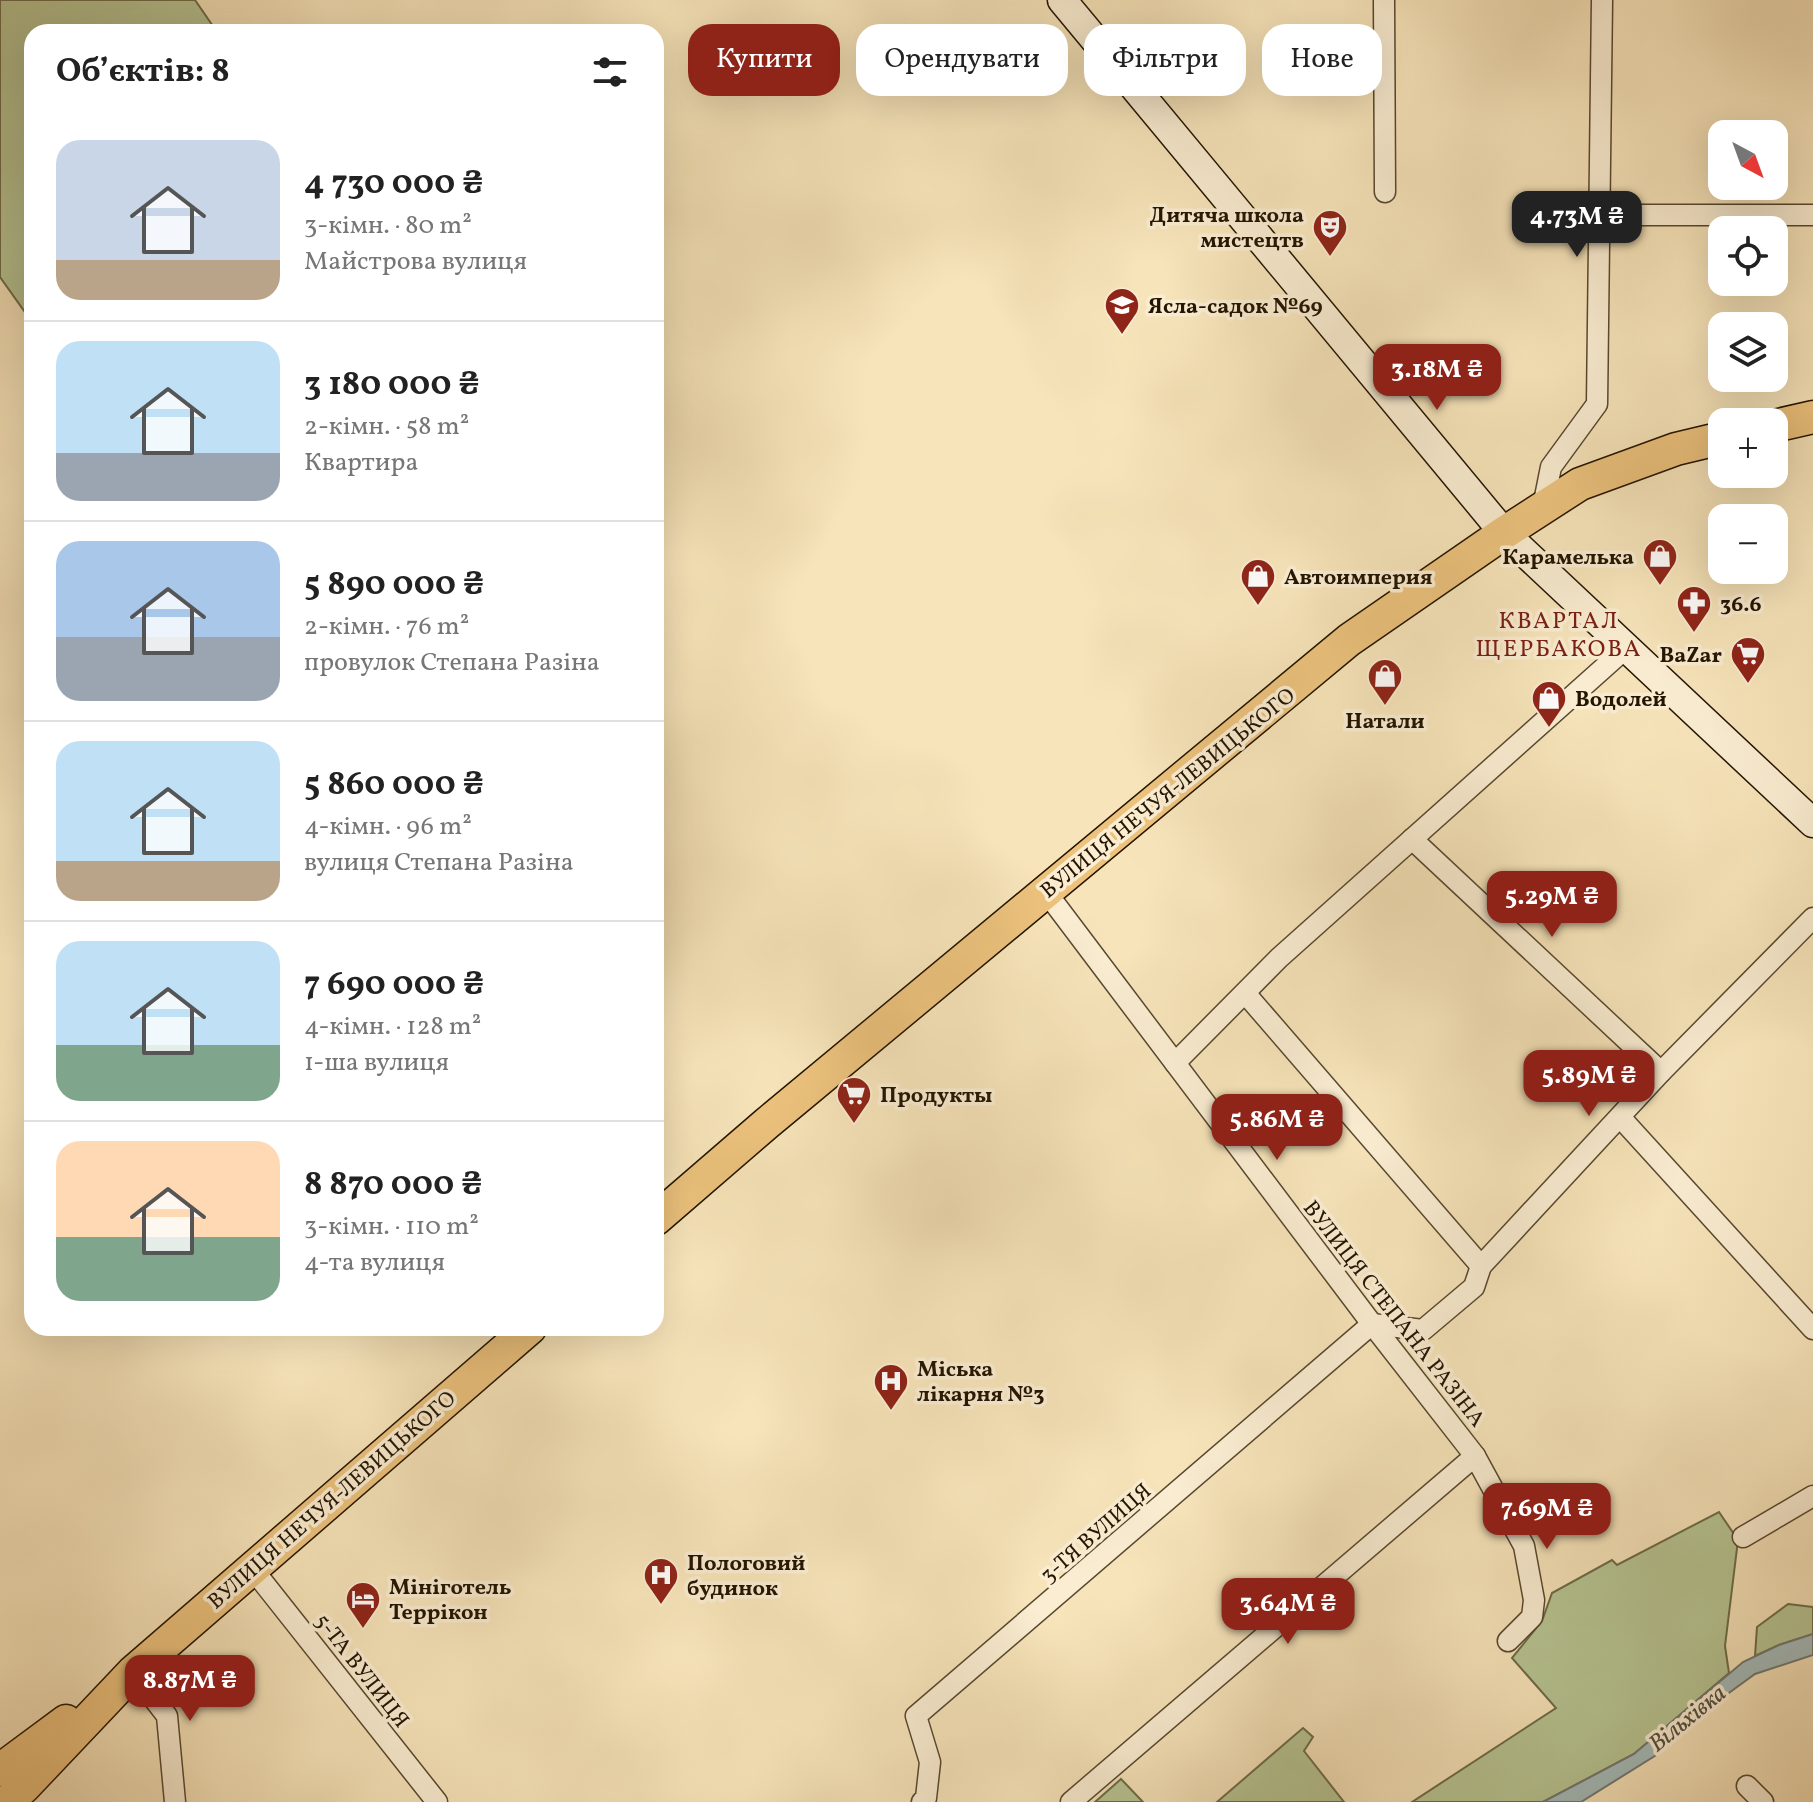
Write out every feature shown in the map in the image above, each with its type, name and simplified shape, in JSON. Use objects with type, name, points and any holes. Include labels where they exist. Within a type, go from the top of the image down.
[{"type":"main road","points":[[1788,423],[1813,417]]},
{"type":"main road","name":"ВУЛИЦЯ НЕЧУЯ-ЛЕВИЦЬКОГО","points":[[664,1212],[1349,640],[1580,484],[1676,449],[1708,441]]},
{"type":"main road","name":"ВУЛИЦЯ НЕЧУЯ-ЛЕВИЦЬКОГО","points":[[9,1782],[251,1567],[521,1336]]},
{"type":"street","points":[[1062,0],[1504,533],[1813,823]]},
{"type":"street","points":[[1384,0],[1385,192]]},
{"type":"street","points":[[1543,507],[1551,467],[1597,404],[1602,0]]},
{"type":"street","points":[[1600,215],[1813,215]]},
{"type":"street","points":[[1175,1063],[1279,958],[1626,648]]},
{"type":"street","points":[[1412,839],[1661,1072]]},
{"type":"street","name":"ВУЛИЦЯ СТЕПАНА РАЗІНА","points":[[1046,892],[1475,1456],[1524,1546],[1534,1600],[1532,1617],[1508,1641]]},
{"type":"street","points":[[1372,1324],[1423,1330],[1474,1287],[1481,1266],[1661,1072],[1813,918]]},
{"type":"street","points":[[1245,993],[1481,1266]]},
{"type":"street","points":[[1620,1117],[1813,1329]]},
{"type":"street","name":"3-ТЯ ВУЛИЦЯ","points":[[922,1802],[926,1798],[930,1762],[916,1716],[1372,1324]]},
{"type":"street","points":[[1071,1802],[1475,1456]]},
{"type":"street","points":[[1743,1537],[1813,1496]]},
{"type":"street","name":"5-ТА ВУЛИЦЯ","points":[[251,1567],[437,1802]]},
{"type":"street","points":[[133,1672],[167,1716],[175,1802]]},
{"type":"street","points":[[1747,1786],[1763,1802]]},
{"type":"green space","points":[[0,0],[195,0],[212,24],[24,24],[24,311],[0,277]]},
{"type":"green space","points":[[1719,1512],[1738,1540],[1725,1646],[1729,1673],[1634,1754],[1543,1802],[1412,1802],[1556,1708],[1512,1658],[1542,1621],[1552,1593],[1612,1560],[1617,1565]]},
{"type":"green space","points":[[1788,1604],[1813,1607],[1813,1634],[1755,1656],[1757,1627]]},
{"type":"green space","points":[[1303,1728],[1313,1737],[1304,1751],[1344,1802],[1217,1802]]},
{"type":"green space","points":[[1121,1779],[1143,1802],[1095,1802]]},
{"type":"water","name":"Вільхівка","points":[[1813,1634],[1813,1655],[1755,1674],[1711,1706],[1658,1754],[1581,1802],[1543,1802],[1634,1754],[1743,1662],[1779,1645]]},
{"type":"place","name":"Дитяча школа мистецтв","points":[[1330,258]]},
{"type":"place","name":"Ясла-садок №69","points":[[1122,336]]},
{"type":"place","name":"Карамелька","points":[[1660,587]]},
{"type":"place","name":"Автоимперия","points":[[1258,607]]},
{"type":"place","name":"36.6","points":[[1694,634]]},
{"type":"place","name":"BaZar","points":[[1748,685]]},
{"type":"place","name":"Натали","points":[[1385,707]]},
{"type":"place","name":"Водолей","points":[[1549,729]]},
{"type":"place","name":"Продукты","points":[[854,1125]]},
{"type":"place","name":"Міська лікарня №3","points":[[891,1412]]},
{"type":"place","name":"Пологовий будинок","points":[[661,1606]]},
{"type":"place","name":"Мініготель Террікон","points":[[363,1630]]},
{"type":"district","name":"КВАРТАЛ ЩЕРБАКОВА","points":[[1559,634]]}]
